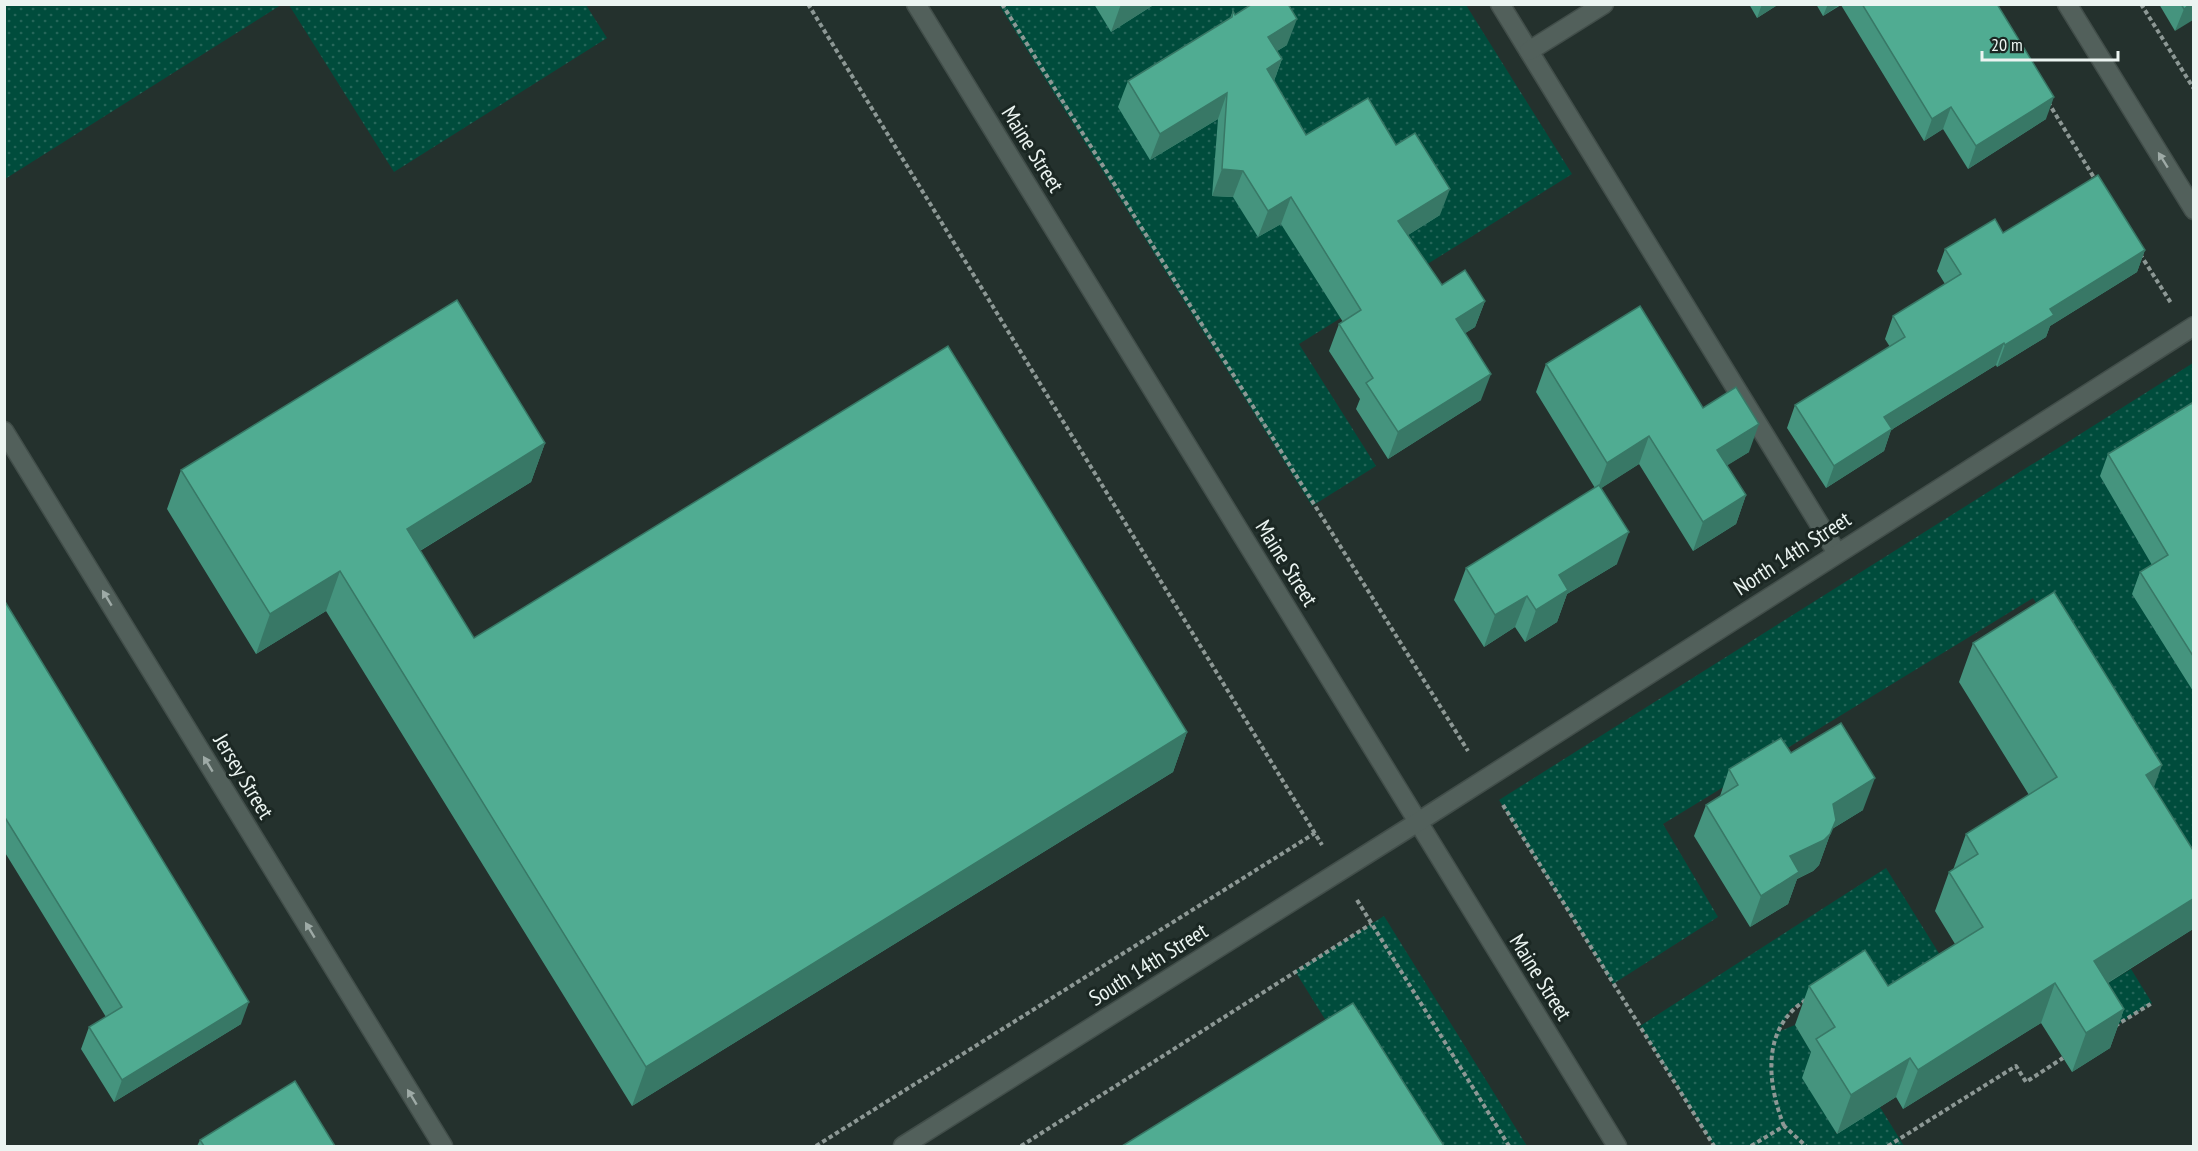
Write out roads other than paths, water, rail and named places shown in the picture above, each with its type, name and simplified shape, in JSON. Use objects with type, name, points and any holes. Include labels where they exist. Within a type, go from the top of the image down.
[{"type":"street","name":"Maine Street","points":[[916,4],[1617,1146]]},
{"type":"street","points":[[1500,4],[1837,553]]},
{"type":"street","points":[[1529,51],[1604,4]]},
{"type":"street","points":[[2067,4],[2193,210]]},
{"type":"street","name":"North 14th Street","points":[[1418,822],[2190,328]]},
{"type":"street","name":"Jersey Street","points":[[4,431],[443,1146]]},
{"type":"street","name":"South 14th Street","points":[[903,1146],[1418,822]]}]
